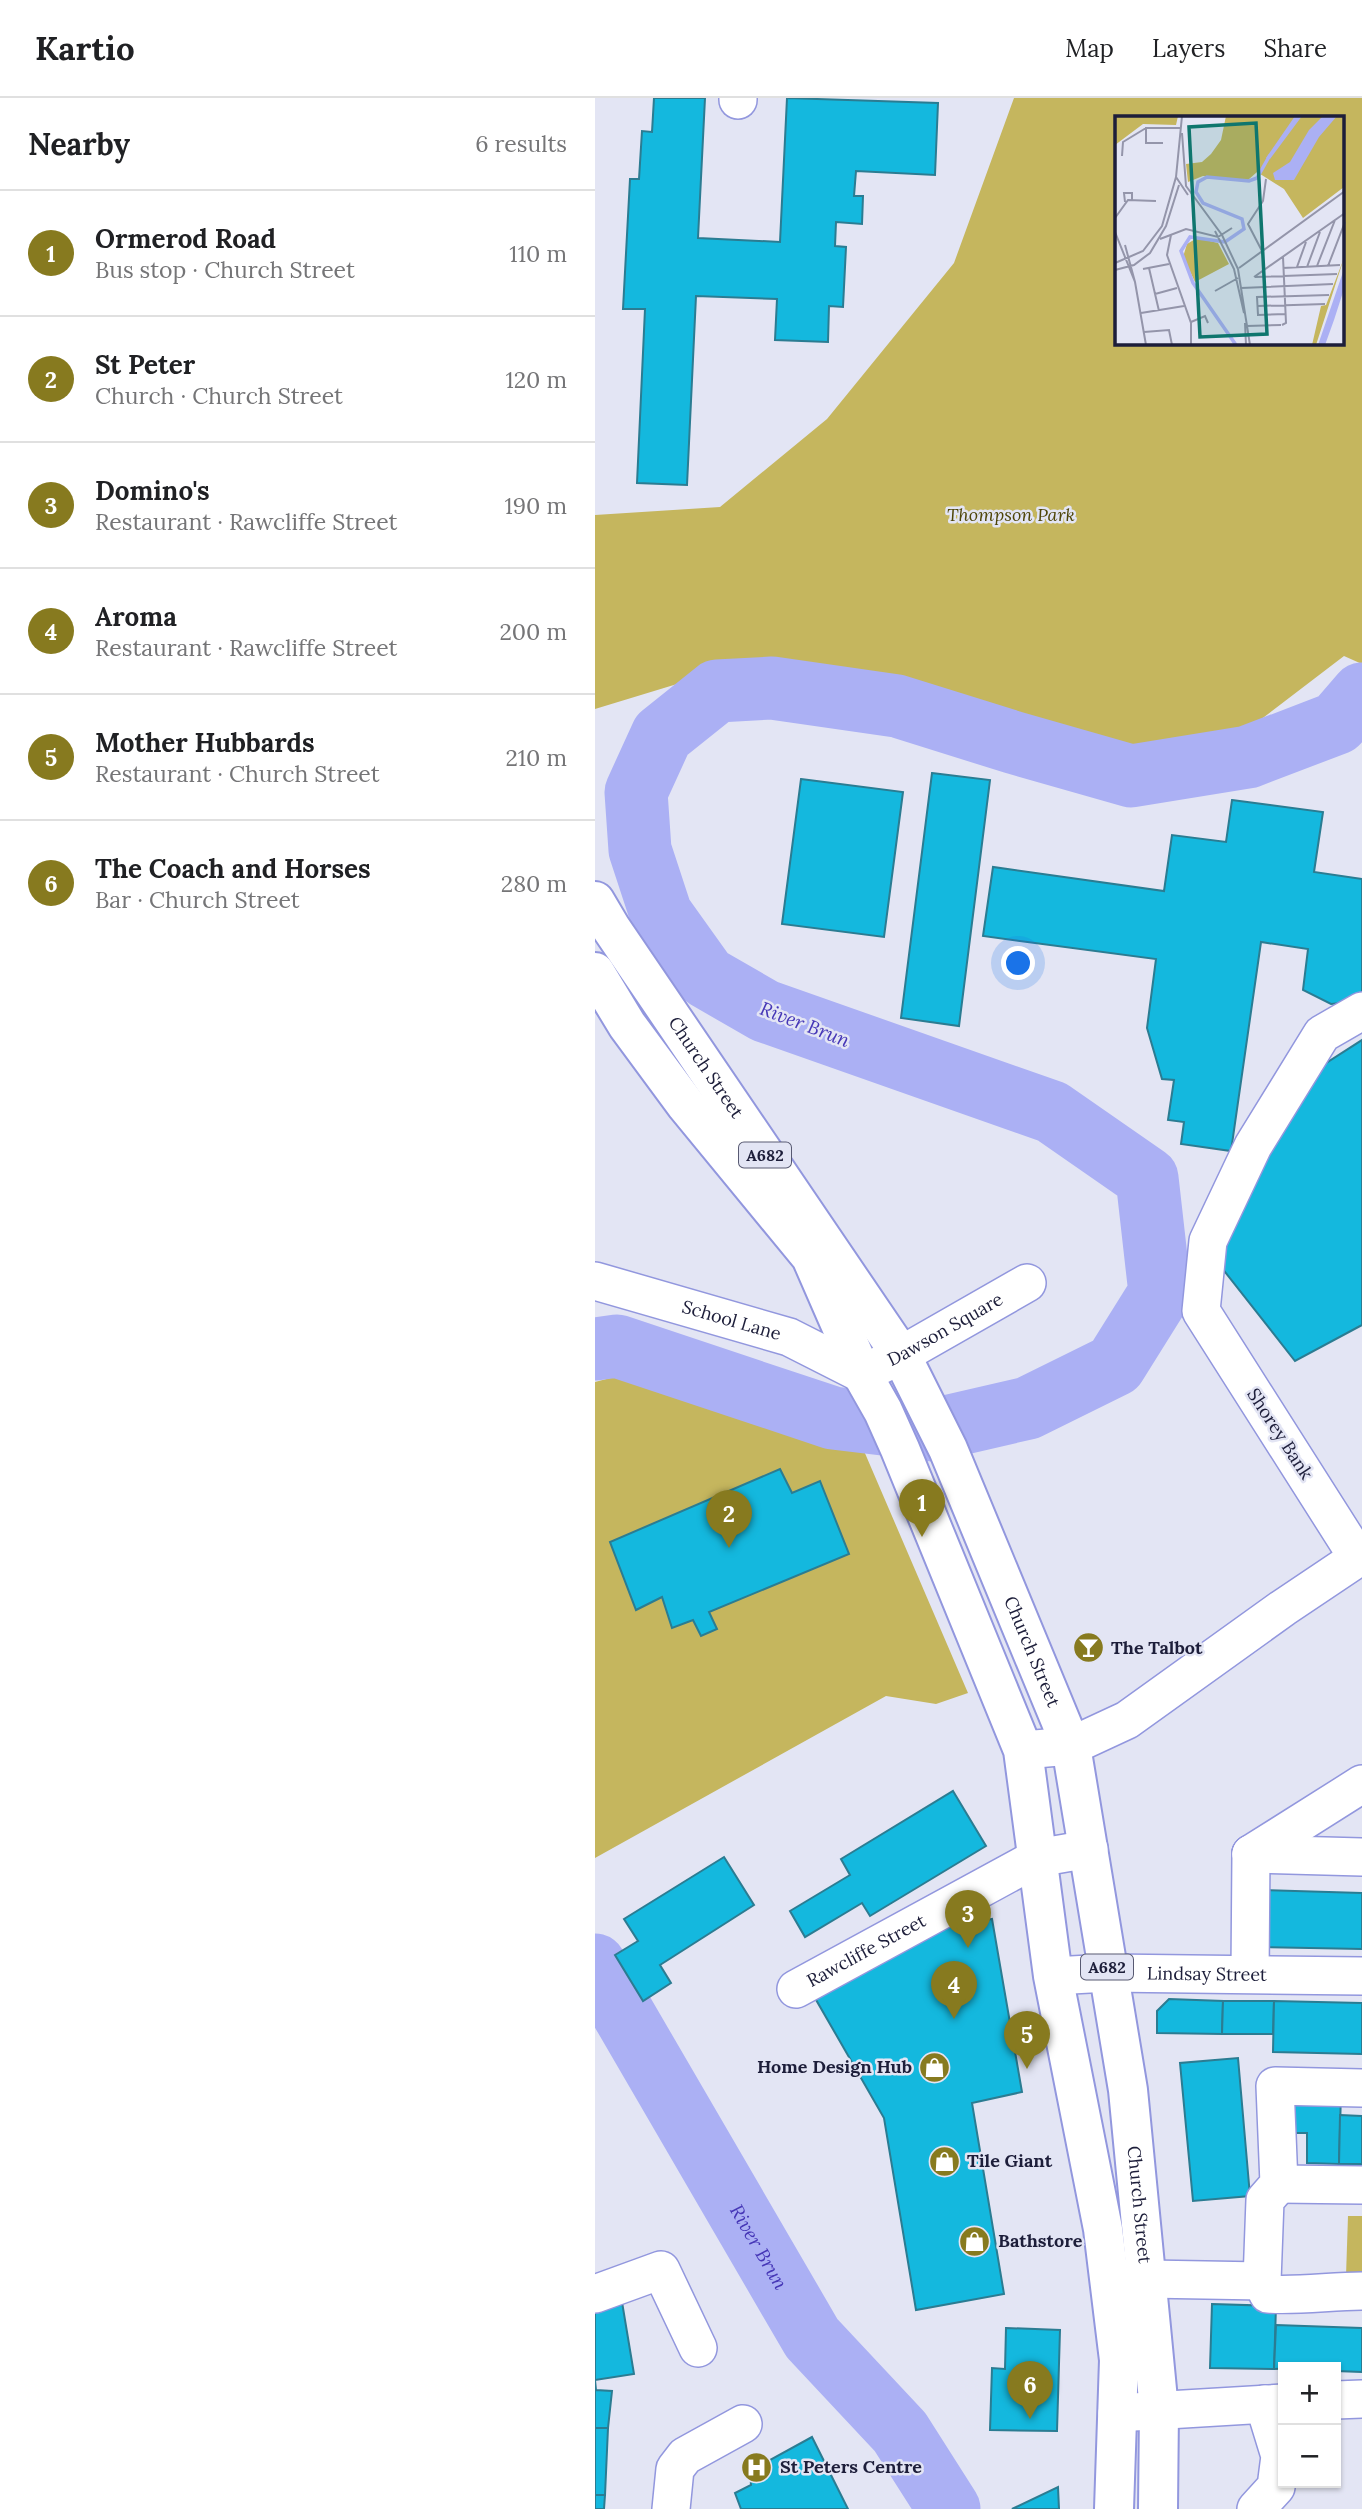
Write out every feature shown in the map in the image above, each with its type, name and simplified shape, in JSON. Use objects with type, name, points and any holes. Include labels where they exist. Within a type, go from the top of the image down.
[{"type":"main road","name":"Church Street","points":[[595,901],[618,939],[901,1355],[948,1449],[1071,1746],[1128,2090],[1159,2410],[1158,2509]]},
{"type":"main road","name":"Church Street","points":[[595,972],[627,1025],[686,1105],[811,1257],[862,1374],[900,1449],[1023,1750],[1053,1976],[1103,2229],[1119,2360],[1114,2509]]},
{"type":"street","name":"Shorey Bank","points":[[1360,1556],[1201,1311],[1208,1241],[1253,1146],[1322,1034],[1362,1012]]},
{"type":"street","name":"School Lane","points":[[595,1282],[789,1337],[862,1374]]},
{"type":"street","name":"Dawson Square","points":[[862,1374],[901,1355],[1027,1283]]},
{"type":"street","points":[[1023,1750],[1071,1746],[1127,1720],[1360,1556]]},
{"type":"street","points":[[1251,1854],[1362,1784]]},
{"type":"street","name":"Rawcliffe Street","points":[[796,1989],[1037,1858],[1089,1849]]},
{"type":"street","points":[[1251,1854],[1362,1857]]},
{"type":"street","points":[[1250,1975],[1251,1854]]},
{"type":"street","name":"Lindsay Street","points":[[1053,1976],[1108,1973],[1362,1976]]},
{"type":"street","points":[[1362,2088],[1275,2086],[1279,2184],[1265,2200],[1262,2281],[1268,2294],[1362,2291]]},
{"type":"street","points":[[1279,2184],[1362,2185]]},
{"type":"street","points":[[595,2294],[661,2270],[698,2348]]},
{"type":"street","points":[[1148,2279],[1262,2281]]},
{"type":"street","points":[[1341,2400],[1362,2399]]},
{"type":"street","points":[[1117,2413],[1274,2404],[1280,2456],[1276,2487],[1256,2509]]},
{"type":"street","points":[[671,2509],[675,2469],[685,2456],[743,2424]]},
{"type":"green space","name":"Thompson Park","points":[[1014,98],[1362,98],[1362,664],[1344,656],[1234,740],[1099,748],[856,683],[723,670],[595,709],[595,515],[720,507],[827,419],[954,263]]},
{"type":"green space","points":[[614,1377],[858,1437],[968,1693],[936,1704],[886,1696],[595,1858],[595,1382]]},
{"type":"green space","points":[[1348,2216],[1362,2216],[1362,2276],[1346,2276]]},
{"type":"building","points":[[654,98],[705,98],[698,238],[780,242],[787,98],[938,103],[935,175],[856,171],[854,196],[863,196],[862,224],[836,222],[835,246],[846,247],[843,307],[829,306],[828,342],[775,340],[777,299],[696,296],[687,485],[637,483],[645,309],[623,309],[630,179],[639,179],[642,131],[652,132]]},
{"type":"building","points":[[932,773],[990,780],[959,1026],[901,1018]]},
{"type":"building","points":[[801,779],[903,792],[884,937],[782,924]]},
{"type":"building","points":[[1232,800],[1323,812],[1314,872],[1362,879],[1362,994],[1361,1001],[1331,1004],[1303,990],[1308,949],[1261,942],[1231,1151],[1181,1144],[1184,1122],[1168,1120],[1174,1080],[1162,1079],[1147,1028],[1156,959],[983,936],[993,867],[1164,891],[1172,835],[1226,842]]},
{"type":"building","points":[[1362,1040],[1362,1325],[1295,1361],[1218,1263],[1272,1135],[1320,1067]]},
{"type":"building","points":[[780,1469],[792,1493],[820,1481],[849,1554],[709,1612],[717,1629],[701,1636],[693,1620],[672,1628],[662,1597],[636,1610],[610,1542]]},
{"type":"building","points":[[953,1791],[986,1846],[870,1916],[862,1903],[805,1937],[790,1911],[850,1875],[841,1859]]},
{"type":"building","points":[[724,1857],[754,1905],[660,1965],[671,1983],[643,2001],[615,1955],[638,1941],[624,1919]]},
{"type":"building","points":[[1263,1890],[1362,1893],[1362,1949],[1262,1947]]},
{"type":"building","points":[[992,1919],[1022,2092],[972,2103],[1004,2294],[916,2310],[884,2118],[815,1998],[927,1931]]},
{"type":"building","points":[[1169,1999],[1223,2001],[1222,2034],[1157,2033],[1157,2011]]},
{"type":"building","points":[[1223,2001],[1274,2001],[1273,2034],[1222,2034]]},
{"type":"building","points":[[1274,2001],[1362,2003],[1362,2054],[1273,2052]]},
{"type":"building","points":[[1238,2058],[1250,2196],[1193,2201],[1180,2063]]},
{"type":"building","points":[[1289,2092],[1341,2093],[1339,2164],[1307,2163],[1307,2133],[1288,2133]]},
{"type":"building","points":[[1340,2115],[1362,2116],[1362,2164],[1339,2164]]},
{"type":"building","points":[[621,2296],[634,2374],[595,2380],[595,2305]]},
{"type":"building","points":[[1212,2304],[1276,2306],[1274,2369],[1210,2368]]},
{"type":"building","points":[[1276,2325],[1362,2328],[1362,2372],[1341,2371],[1341,2362],[1278,2362],[1278,2369],[1274,2369]]},
{"type":"building","points":[[1006,2328],[1060,2330],[1057,2431],[990,2430],[992,2368],[1005,2369]]},
{"type":"building","points":[[595,2380],[596,2390],[612,2391],[608,2428],[595,2428]]},
{"type":"building","points":[[595,2428],[608,2428],[605,2495],[595,2495]]},
{"type":"building","points":[[812,2437],[848,2509],[741,2509],[735,2493],[751,2485],[750,2471]]},
{"type":"building","points":[[1058,2487],[1059,2509],[1012,2509]]},
{"type":"building","points":[[595,2495],[605,2495],[604,2509],[595,2509]]},
{"type":"waterway","name":"River Brun","points":[[595,1349],[617,1346],[833,1418],[933,1430],[1028,1408],[1115,1365],[1160,1293],[1147,1178],[1052,1112],[765,1011],[706,977],[661,914],[640,850],[636,792],[662,735],[717,691],[772,688],[897,706],[1131,776],[1248,757],[1337,723],[1362,694]]},
{"type":"waterway","name":"River Brun","points":[[595,1965],[812,2338],[900,2432],[949,2509]]},
{"type":"place","name":"Ormerod Road","points":[[922,1537]]},
{"type":"place","name":"St Peter","points":[[729,1548]]},
{"type":"place","name":"The Talbot","points":[[1088,1648]]},
{"type":"place","name":"Domino's","points":[[968,1948]]},
{"type":"place","name":"Aroma","points":[[954,2019]]},
{"type":"place","name":"Home Design Hub","points":[[935,2067]]},
{"type":"place","name":"Mother Hubbards","points":[[1027,2069]]},
{"type":"place","name":"Tile Giant","points":[[944,2161]]},
{"type":"place","name":"Bathstore","points":[[975,2241]]},
{"type":"place","name":"The Coach and Horses","points":[[1030,2419]]},
{"type":"place","name":"St Peters Centre","points":[[757,2467]]}]
